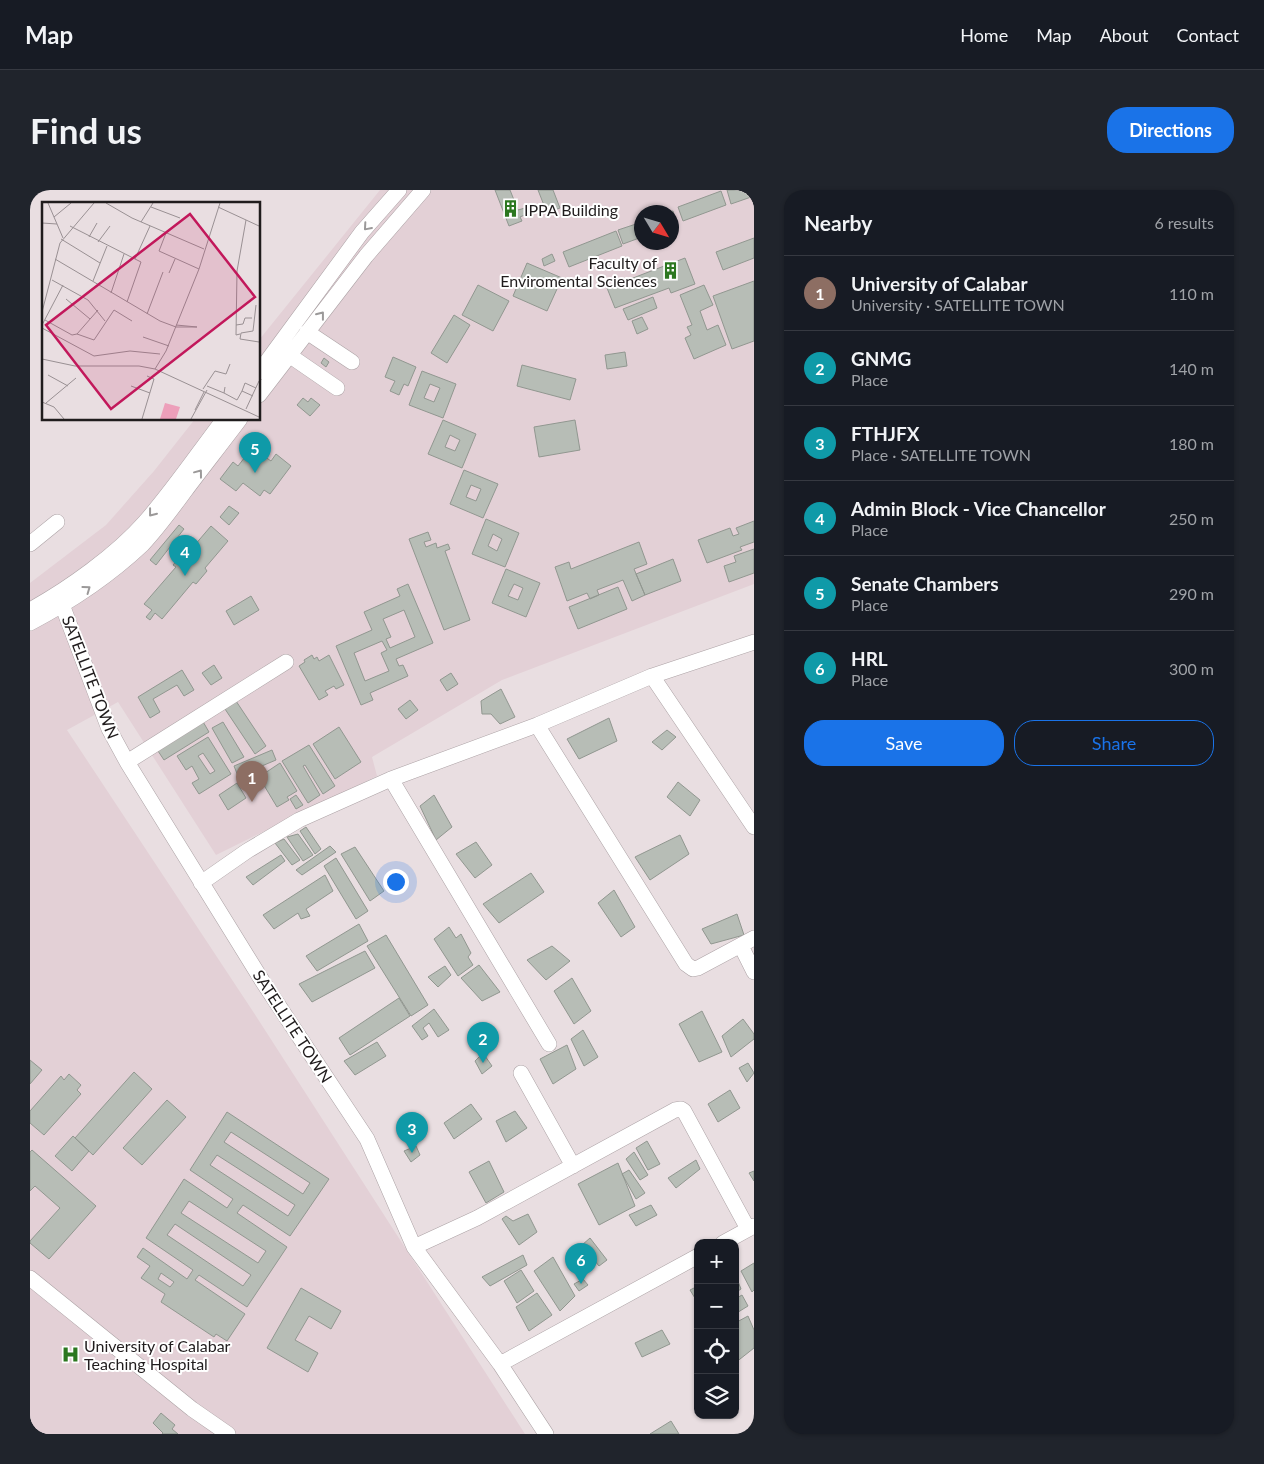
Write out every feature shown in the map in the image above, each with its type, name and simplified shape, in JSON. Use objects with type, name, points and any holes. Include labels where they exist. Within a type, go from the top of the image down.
[{"type":"street","points":[[260,371],[362,232],[399,190]]},
{"type":"street","points":[[260,394],[366,256],[422,190]]},
{"type":"street","points":[[307,332],[352,362]]},
{"type":"street","points":[[290,355],[337,388]]},
{"type":"street","points":[[30,623],[60,600],[144,523],[223,420]]},
{"type":"street","points":[[30,610],[60,600],[116,567],[142,545],[166,519],[184,491],[239,420]]},
{"type":"street","points":[[30,544],[56,522]]},
{"type":"street","name":"SATELLITE TOWN","points":[[60,600],[109,729],[127,762],[263,982],[367,1139],[414,1247],[500,1364],[546,1434]]},
{"type":"street","points":[[201,883],[247,851],[299,820],[391,779],[537,725],[652,676],[754,642]]},
{"type":"street","points":[[127,762],[286,662]]},
{"type":"street","points":[[652,676],[754,828]]},
{"type":"street","points":[[537,725],[686,964],[693,969],[698,968],[747,942],[754,972]]},
{"type":"street","points":[[391,779],[549,1044]]},
{"type":"street","points":[[521,1073],[573,1166]]},
{"type":"street","points":[[414,1247],[477,1218],[675,1110],[681,1109],[684,1111],[751,1227],[730,1239]]},
{"type":"street","points":[[500,1364],[694,1258]]},
{"type":"street","points":[[30,1278],[192,1409],[228,1434]]},
{"type":"shaded area","points":[[380,190],[754,190],[754,584],[502,680],[372,757],[377,776],[216,855],[118,702],[67,730],[254,1013],[525,1434],[30,1434],[30,583],[106,525],[154,471],[194,420],[260,420],[260,339]]},
{"type":"building","name":"IPPA Building","points":[[495,190],[510,190],[518,210],[525,208],[527,214],[520,217],[522,221],[509,226]]},
{"type":"building","name":"IPPA Building","points":[[538,190],[553,190],[560,208],[547,213]]},
{"type":"building","points":[[727,190],[754,190],[754,196],[731,204]]},
{"type":"building","points":[[721,191],[726,205],[683,221],[679,207]]},
{"type":"building","points":[[634,225],[634,240],[623,244],[618,230]]},
{"type":"building","points":[[616,231],[622,246],[569,267],[563,252]]},
{"type":"building","points":[[754,238],[754,258],[723,270],[716,252]]},
{"type":"building","points":[[552,254],[555,261],[544,266],[542,259]]},
{"type":"building","name":"Faculty of Enviromental Sciences","points":[[685,258],[695,284],[671,293],[669,288],[615,308],[607,288]]},
{"type":"building","points":[[527,263],[562,278],[547,311],[513,296]]},
{"type":"building","points":[[754,281],[754,341],[732,349],[713,296]]},
{"type":"building","points":[[478,285],[509,301],[493,331],[462,315]]},
{"type":"building","points":[[704,285],[713,305],[700,311],[707,330],[718,325],[726,345],[694,359],[685,338],[691,335],[687,327],[692,325],[680,295]]},
{"type":"building","points":[[653,297],[657,308],[628,320],[623,309]]},
{"type":"building","points":[[454,315],[470,325],[447,363],[431,353]]},
{"type":"building","points":[[642,317],[648,329],[637,334],[632,321]]},
{"type":"building","points":[[625,352],[627,366],[607,369],[605,355]]},
{"type":"building","points":[[393,357],[416,367],[408,386],[404,384],[399,395],[390,391],[395,381],[385,377]]},
{"type":"building","points":[[324,358],[329,362],[326,367],[321,363]]},
{"type":"building","points":[[522,365],[576,379],[570,400],[517,386]]},
{"type":"building","points":[[422,371],[456,384],[443,418],[409,405]],"holes":[[[430,384],[440,388],[434,402],[424,398]]]},
{"type":"building","points":[[303,398],[308,402],[311,398],[320,405],[310,416],[297,405]]},
{"type":"building","points":[[443,420],[476,434],[462,468],[428,454]],"holes":[[[450,435],[460,440],[455,451],[445,447]]]},
{"type":"building","points":[[575,420],[580,450],[539,457],[534,427]]},
{"type":"building","points":[[252,448],[271,461],[276,454],[291,466],[270,494],[264,490],[260,496],[243,483],[236,491],[220,479],[233,462],[238,466]]},
{"type":"building","points":[[464,470],[498,484],[483,518],[450,504]],"holes":[[[471,485],[481,489],[476,501],[466,497]]]},
{"type":"building","points":[[229,506],[239,513],[229,525],[220,517]]},
{"type":"building","points":[[486,519],[519,533],[505,567],[472,554]],"holes":[[[493,534],[502,539],[497,551],[488,546]]]},
{"type":"building","points":[[754,521],[754,542],[740,547],[742,550],[707,563],[698,540],[730,528],[733,536],[739,534],[736,528]]},
{"type":"building","points":[[179,525],[184,529],[156,565],[150,560]]},
{"type":"building","points":[[211,526],[228,541],[205,568],[207,571],[196,584],[193,582],[162,619],[155,613],[150,620],[146,617],[152,610],[144,604],[176,567],[173,565],[185,551],[188,553]]},
{"type":"building","points":[[428,532],[431,540],[424,542],[426,547],[436,543],[437,548],[448,544],[450,549],[445,551],[470,620],[444,630],[409,539]]},
{"type":"building","points":[[639,542],[647,564],[634,569],[645,595],[632,601],[623,580],[597,590],[599,595],[590,599],[587,593],[567,601],[555,567],[569,562],[571,569]]},
{"type":"building","points":[[754,549],[754,573],[729,582],[724,566],[736,562],[734,556]]},
{"type":"building","points":[[673,559],[681,581],[645,595],[636,574]]},
{"type":"building","points":[[506,569],[540,583],[526,617],[492,603]],"holes":[[[514,584],[523,588],[518,600],[508,596]]]},
{"type":"building","points":[[408,584],[433,643],[396,659],[399,666],[403,665],[408,676],[370,693],[373,700],[361,705],[336,646],[372,630],[364,612],[400,596],[397,589]],"holes":[[[404,610],[415,637],[390,648],[386,639],[391,637],[383,619]],[[382,641],[387,650],[381,653],[389,671],[365,681],[354,653]]]},
{"type":"building","points":[[618,587],[627,609],[578,629],[569,607]]},
{"type":"building","points":[[251,596],[259,610],[234,625],[226,611]]},
{"type":"building","points":[[312,655],[314,659],[317,657],[319,661],[329,655],[344,685],[336,689],[334,686],[325,691],[328,695],[319,700],[299,666]]},
{"type":"building","points":[[214,665],[222,678],[211,685],[202,673]]},
{"type":"building","points":[[182,670],[194,690],[184,696],[177,685],[153,699],[160,712],[150,718],[138,697]]},
{"type":"building","points":[[451,673],[458,684],[447,691],[440,680]]},
{"type":"building","points":[[501,689],[515,717],[500,724],[491,714],[482,714],[481,701]]},
{"type":"building","points":[[410,700],[418,710],[406,719],[398,709]]},
{"type":"building","points":[[236,701],[266,746],[255,754],[225,709]]},
{"type":"building","points":[[609,718],[617,741],[579,759],[567,739]]},
{"type":"building","points":[[202,720],[209,732],[164,760],[156,748]]},
{"type":"building","points":[[223,722],[244,757],[232,763],[212,728]]},
{"type":"building","points":[[339,727],[361,762],[335,779],[313,744]]},
{"type":"building","points":[[667,730],[676,737],[662,750],[652,742]]},
{"type":"building","points":[[208,737],[231,774],[199,794],[192,783],[199,779],[192,766],[186,770],[177,756]],"holes":[[[203,753],[215,771],[210,774],[198,756]]]},
{"type":"building","points":[[309,745],[335,786],[323,794],[305,765],[303,766],[320,795],[308,803],[282,761]]},
{"type":"building","points":[[272,750],[276,760],[238,776],[234,766]]},
{"type":"building","points":[[280,763],[297,791],[287,797],[289,800],[277,807],[259,777]]},
{"type":"building","points":[[678,782],[700,800],[690,816],[667,797]]},
{"type":"building","points":[[237,783],[246,798],[228,810],[219,795]]},
{"type":"building","points":[[296,795],[303,805],[296,809],[290,799]]},
{"type":"building","points":[[434,795],[452,827],[436,840],[420,806]]},
{"type":"building","points":[[306,827],[321,849],[315,854],[300,831]]},
{"type":"building","points":[[298,834],[313,855],[303,861],[287,837]]},
{"type":"building","points":[[680,835],[689,854],[650,880],[635,857]]},
{"type":"building","points":[[284,839],[300,860],[292,865],[275,843]]},
{"type":"building","points":[[476,842],[492,865],[475,878],[456,854]]},
{"type":"building","points":[[330,846],[336,852],[302,875],[296,870]]},
{"type":"building","points":[[355,847],[384,891],[370,901],[341,854]]},
{"type":"building","points":[[281,855],[285,861],[253,885],[246,877]]},
{"type":"building","points":[[336,858],[368,911],[356,919],[324,866]]},
{"type":"building","points":[[531,873],[544,892],[499,923],[483,904]]},
{"type":"building","points":[[325,875],[333,891],[306,909],[310,916],[301,919],[298,913],[274,929],[263,915]]},
{"type":"building","points":[[614,890],[635,927],[621,937],[598,903]]},
{"type":"building","points":[[737,914],[744,935],[711,944],[702,929]]},
{"type":"building","points":[[359,924],[368,941],[317,971],[306,956]]},
{"type":"building","points":[[449,927],[456,938],[461,934],[471,953],[468,957],[473,965],[458,976],[434,939]]},
{"type":"building","points":[[386,935],[428,1005],[411,1016],[367,946]]},
{"type":"building","points":[[552,946],[570,961],[546,980],[527,960]]},
{"type":"building","points":[[365,951],[375,968],[312,1002],[299,984]]},
{"type":"building","points":[[479,965],[500,992],[482,1001],[461,978]]},
{"type":"building","points":[[445,966],[451,975],[438,987],[428,977]]},
{"type":"building","points":[[572,978],[591,1011],[574,1024],[554,991]]},
{"type":"building","points":[[399,998],[410,1016],[350,1055],[339,1038]]},
{"type":"building","points":[[434,1009],[449,1030],[438,1037],[429,1023],[423,1028],[428,1036],[422,1040],[412,1026]]},
{"type":"building","points":[[702,1011],[722,1052],[699,1062],[679,1024]]},
{"type":"building","points":[[743,1019],[754,1034],[754,1039],[731,1057],[722,1036]]},
{"type":"building","points":[[583,1030],[598,1057],[584,1066],[571,1039]]},
{"type":"building","points":[[377,1042],[386,1056],[355,1075],[344,1061]]},
{"type":"building","points":[[567,1045],[576,1069],[553,1084],[540,1059]]},
{"type":"building","points":[[483,1053],[492,1066],[482,1074],[475,1061]]},
{"type":"building","points":[[30,1060],[42,1070],[30,1084]]},
{"type":"building","points":[[748,1063],[754,1073],[747,1082],[739,1068]]},
{"type":"building","points":[[134,1072],[152,1089],[93,1155],[75,1138]]},
{"type":"building","points":[[69,1074],[81,1085],[77,1090],[81,1094],[44,1135],[30,1123],[30,1111],[61,1076],[64,1080]]},
{"type":"building","points":[[730,1090],[740,1108],[718,1122],[708,1104]]},
{"type":"building","points":[[167,1100],[186,1117],[142,1165],[123,1148]]},
{"type":"building","points":[[471,1104],[482,1119],[454,1139],[444,1123]]},
{"type":"building","points":[[515,1111],[527,1128],[506,1142],[496,1121]]},
{"type":"building","points":[[227,1112],[329,1179],[290,1236],[243,1205],[237,1213],[287,1247],[247,1307],[199,1275],[195,1280],[245,1314],[227,1341],[216,1334],[214,1337],[161,1302],[165,1294],[141,1278],[150,1266],[137,1257],[143,1248],[187,1279],[193,1270],[146,1238],[184,1179],[227,1208],[233,1199],[190,1170]],"holes":[[[231,1132],[310,1183],[303,1194],[224,1142]],[[217,1155],[295,1205],[288,1216],[210,1165]],[[189,1201],[266,1251],[258,1263],[181,1213]],[[175,1224],[251,1275],[243,1286],[167,1235]],[[161,1273],[174,1282],[170,1287],[158,1279]]]},
{"type":"building","points":[[73,1136],[89,1151],[72,1171],[55,1156]]},
{"type":"building","points":[[647,1141],[660,1164],[648,1170],[636,1148]]},
{"type":"building","points":[[416,1146],[420,1155],[411,1162],[404,1151]]},
{"type":"building","points":[[32,1150],[96,1206],[49,1259],[30,1241],[60,1208],[35,1186],[30,1191],[30,1152]]},
{"type":"building","points":[[634,1152],[648,1175],[640,1180],[626,1159]]},
{"type":"building","points":[[696,1160],[700,1169],[676,1188],[668,1178]]},
{"type":"building","points":[[489,1161],[504,1192],[486,1203],[469,1172]]},
{"type":"building","points":[[618,1163],[635,1206],[599,1225],[578,1184]]},
{"type":"building","points":[[629,1170],[645,1193],[636,1199],[622,1174]]},
{"type":"building","points":[[754,1171],[754,1181],[749,1173]]},
{"type":"building","points":[[651,1205],[657,1215],[636,1226],[629,1215]]},
{"type":"building","points":[[528,1214],[537,1232],[519,1245],[502,1219],[506,1216],[513,1221]]},
{"type":"building","points":[[590,1238],[607,1260],[599,1266],[582,1245]]},
{"type":"building","points":[[523,1255],[527,1265],[490,1286],[482,1277]]},
{"type":"building","points":[[553,1257],[575,1296],[560,1311],[534,1271]]},
{"type":"building","points":[[754,1263],[754,1290],[752,1292],[741,1271]]},
{"type":"building","points":[[521,1270],[534,1291],[517,1303],[504,1281]]},
{"type":"building","points":[[583,1279],[588,1285],[579,1291],[574,1284]]},
{"type":"building","points":[[301,1288],[341,1311],[331,1329],[309,1316],[295,1340],[318,1353],[308,1372],[267,1348]]},
{"type":"building","points":[[694,1288],[694,1296],[690,1290]]},
{"type":"building","points":[[537,1293],[552,1315],[529,1331],[516,1307]]},
{"type":"building","points":[[742,1295],[748,1306],[739,1312],[739,1297]]},
{"type":"building","points":[[748,1316],[754,1330],[754,1348],[739,1360],[739,1329],[739,1321]]},
{"type":"building","points":[[662,1330],[670,1344],[642,1357],[635,1343]]},
{"type":"building","points":[[161,1413],[175,1425],[172,1429],[178,1434],[162,1434],[153,1423]]},
{"type":"building","points":[[671,1421],[679,1434],[650,1434]]},
{"type":"place","name":"IPPA Building","points":[[510,209]]},
{"type":"place","name":"Faculty of Enviromental Sciences","points":[[671,271]]},
{"type":"place","name":"Senate Chambers","points":[[255,473]]},
{"type":"place","name":"Admin Block - Vice Chancellor","points":[[185,576]]},
{"type":"place","name":"University of Calabar","points":[[252,802]]},
{"type":"place","name":"GNMG","points":[[483,1063]]},
{"type":"place","name":"FTHJFX","points":[[412,1153]]},
{"type":"place","name":"HRL","points":[[581,1284]]},
{"type":"place","name":"University of Calabar Teaching Hospital","points":[[70,1354]]}]
